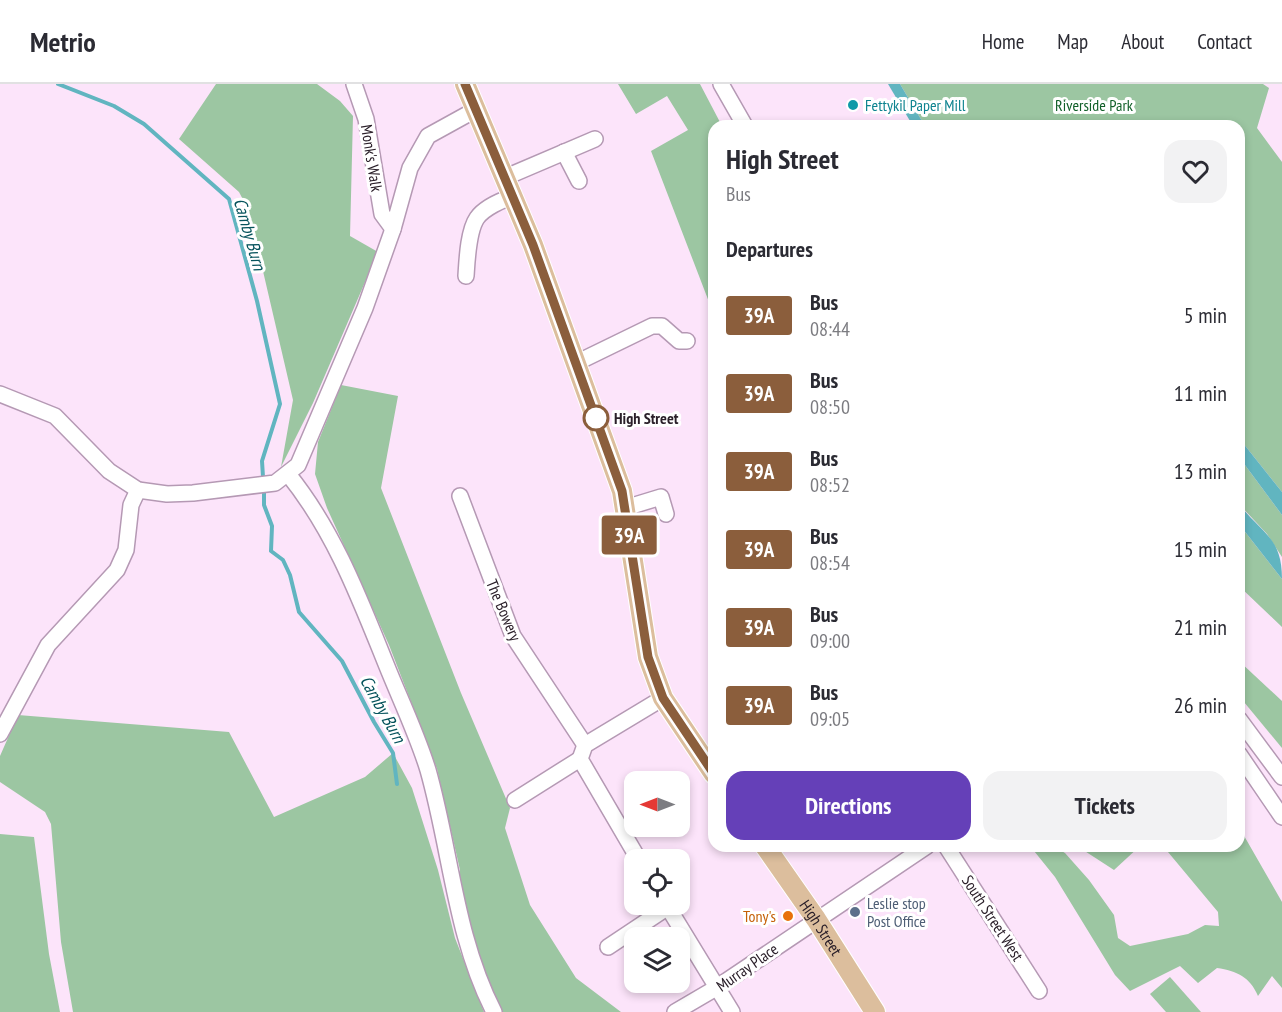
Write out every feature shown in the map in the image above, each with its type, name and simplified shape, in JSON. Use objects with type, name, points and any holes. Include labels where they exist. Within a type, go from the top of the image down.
[{"type":"main road","points":[[465,84],[514,196],[622,491],[648,657],[663,698],[708,762]]},
{"type":"main road","name":"High Street","points":[[769,852],[816,918],[875,1012]]},
{"type":"street","name":"Monk's Walk","points":[[354,84],[366,119],[382,214],[393,230]]},
{"type":"street","points":[[720,84],[741,120]]},
{"type":"street","points":[[0,394],[55,416],[109,471],[138,490],[166,494],[275,483],[298,465],[348,347],[393,230],[410,168],[428,136],[477,109]]},
{"type":"street","points":[[506,177],[595,139]]},
{"type":"street","points":[[564,152],[579,181]]},
{"type":"street","points":[[466,276],[468,250],[477,218],[499,202],[514,196]]},
{"type":"street","points":[[576,363],[652,326],[662,326],[679,341],[687,341]]},
{"type":"street","points":[[288,474],[306,497],[340,554],[428,770],[466,946],[494,1012]]},
{"type":"street","points":[[0,734],[52,640],[113,577],[120,565],[128,541],[131,506],[138,490]]},
{"type":"street","name":"The Bowery","points":[[460,496],[513,636],[583,752],[633,849]]},
{"type":"street","points":[[625,508],[661,497],[666,514]]},
{"type":"street","points":[[515,800],[663,698]]},
{"type":"street","points":[[1245,726],[1282,777]]},
{"type":"street","points":[[1245,763],[1282,817]]},
{"type":"street","name":"Murray Place","points":[[675,1012],[716,988],[915,852]]},
{"type":"street","name":"South Street West","points":[[950,852],[1039,991]]},
{"type":"street","points":[[608,947],[654,915]]},
{"type":"street","points":[[672,915],[732,1012]]},
{"type":"green space","points":[[216,84],[317,84],[340,101],[353,116],[350,236],[378,252],[313,403],[281,467],[293,400],[249,211],[239,192],[179,139]]},
{"type":"green space","points":[[618,84],[700,84],[719,120],[708,120],[708,299],[651,151],[688,130],[667,96],[636,114]]},
{"type":"green space","name":"Riverside Park","points":[[900,84],[1263,84],[1269,88],[1257,128],[1282,162],[1282,492],[1245,446],[1245,120],[921,120]]},
{"type":"green space","points":[[341,385],[398,396],[381,488],[461,693],[510,808],[505,828],[530,905],[576,978],[621,1012],[494,1012],[453,889],[460,870],[437,769],[389,645],[327,508],[315,474],[318,442]]},
{"type":"green space","points":[[1245,465],[1282,515],[1282,557],[1267,534],[1245,510]]},
{"type":"green space","points":[[1245,532],[1282,579],[1282,627],[1245,592]]},
{"type":"green space","points":[[1245,667],[1282,701],[1282,748],[1245,703]]},
{"type":"green space","points":[[18,715],[229,732],[274,817],[365,777],[393,753],[412,788],[438,870],[455,938],[484,1012],[73,1012],[61,942],[51,824],[45,812],[0,782],[0,756]]},
{"type":"green space","points":[[0,834],[34,837],[49,954],[60,1012],[0,1012]]},
{"type":"green space","points":[[1245,837],[1282,902],[1282,988],[1272,976],[1258,996],[1251,984],[1237,973],[1217,968],[1198,983],[1180,966],[1130,991],[1115,975],[1055,877],[1035,852],[1065,853],[1089,880],[1114,915],[1118,938],[1130,946],[1188,934],[1205,925],[1219,926],[1218,912],[1168,852],[1245,852]]},
{"type":"green space","points":[[1086,852],[1134,852],[1114,870]]},
{"type":"green space","points":[[1170,977],[1201,1012],[1166,1012],[1150,994]]},
{"type":"water","points":[[888,84],[900,84],[921,120],[909,120]]},
{"type":"water","points":[[1245,446],[1282,492],[1282,515],[1245,465]]},
{"type":"water","points":[[1245,512],[1269,537],[1279,554],[1282,579],[1245,532]]},
{"type":"waterway","name":"Camby Burn","points":[[58,84],[114,106],[144,124],[229,199],[257,301],[280,404],[262,461],[263,477]]},
{"type":"waterway","name":"Camby Burn","points":[[264,493],[264,505],[272,526],[271,551],[283,560],[290,575],[299,612],[342,661],[393,753],[397,784]]},
{"type":"bus line","name":"39A","points":[[465,84],[533,245],[622,491],[648,657],[663,698],[708,765]]},
{"type":"place","name":"Fettykil Paper Mill","points":[[853,105]]},
{"type":"place","name":"High Street","points":[[596,418]]},
{"type":"place","name":"Leslie stop Post Office","points":[[855,912]]},
{"type":"place","name":"Tony's","points":[[788,916]]}]
